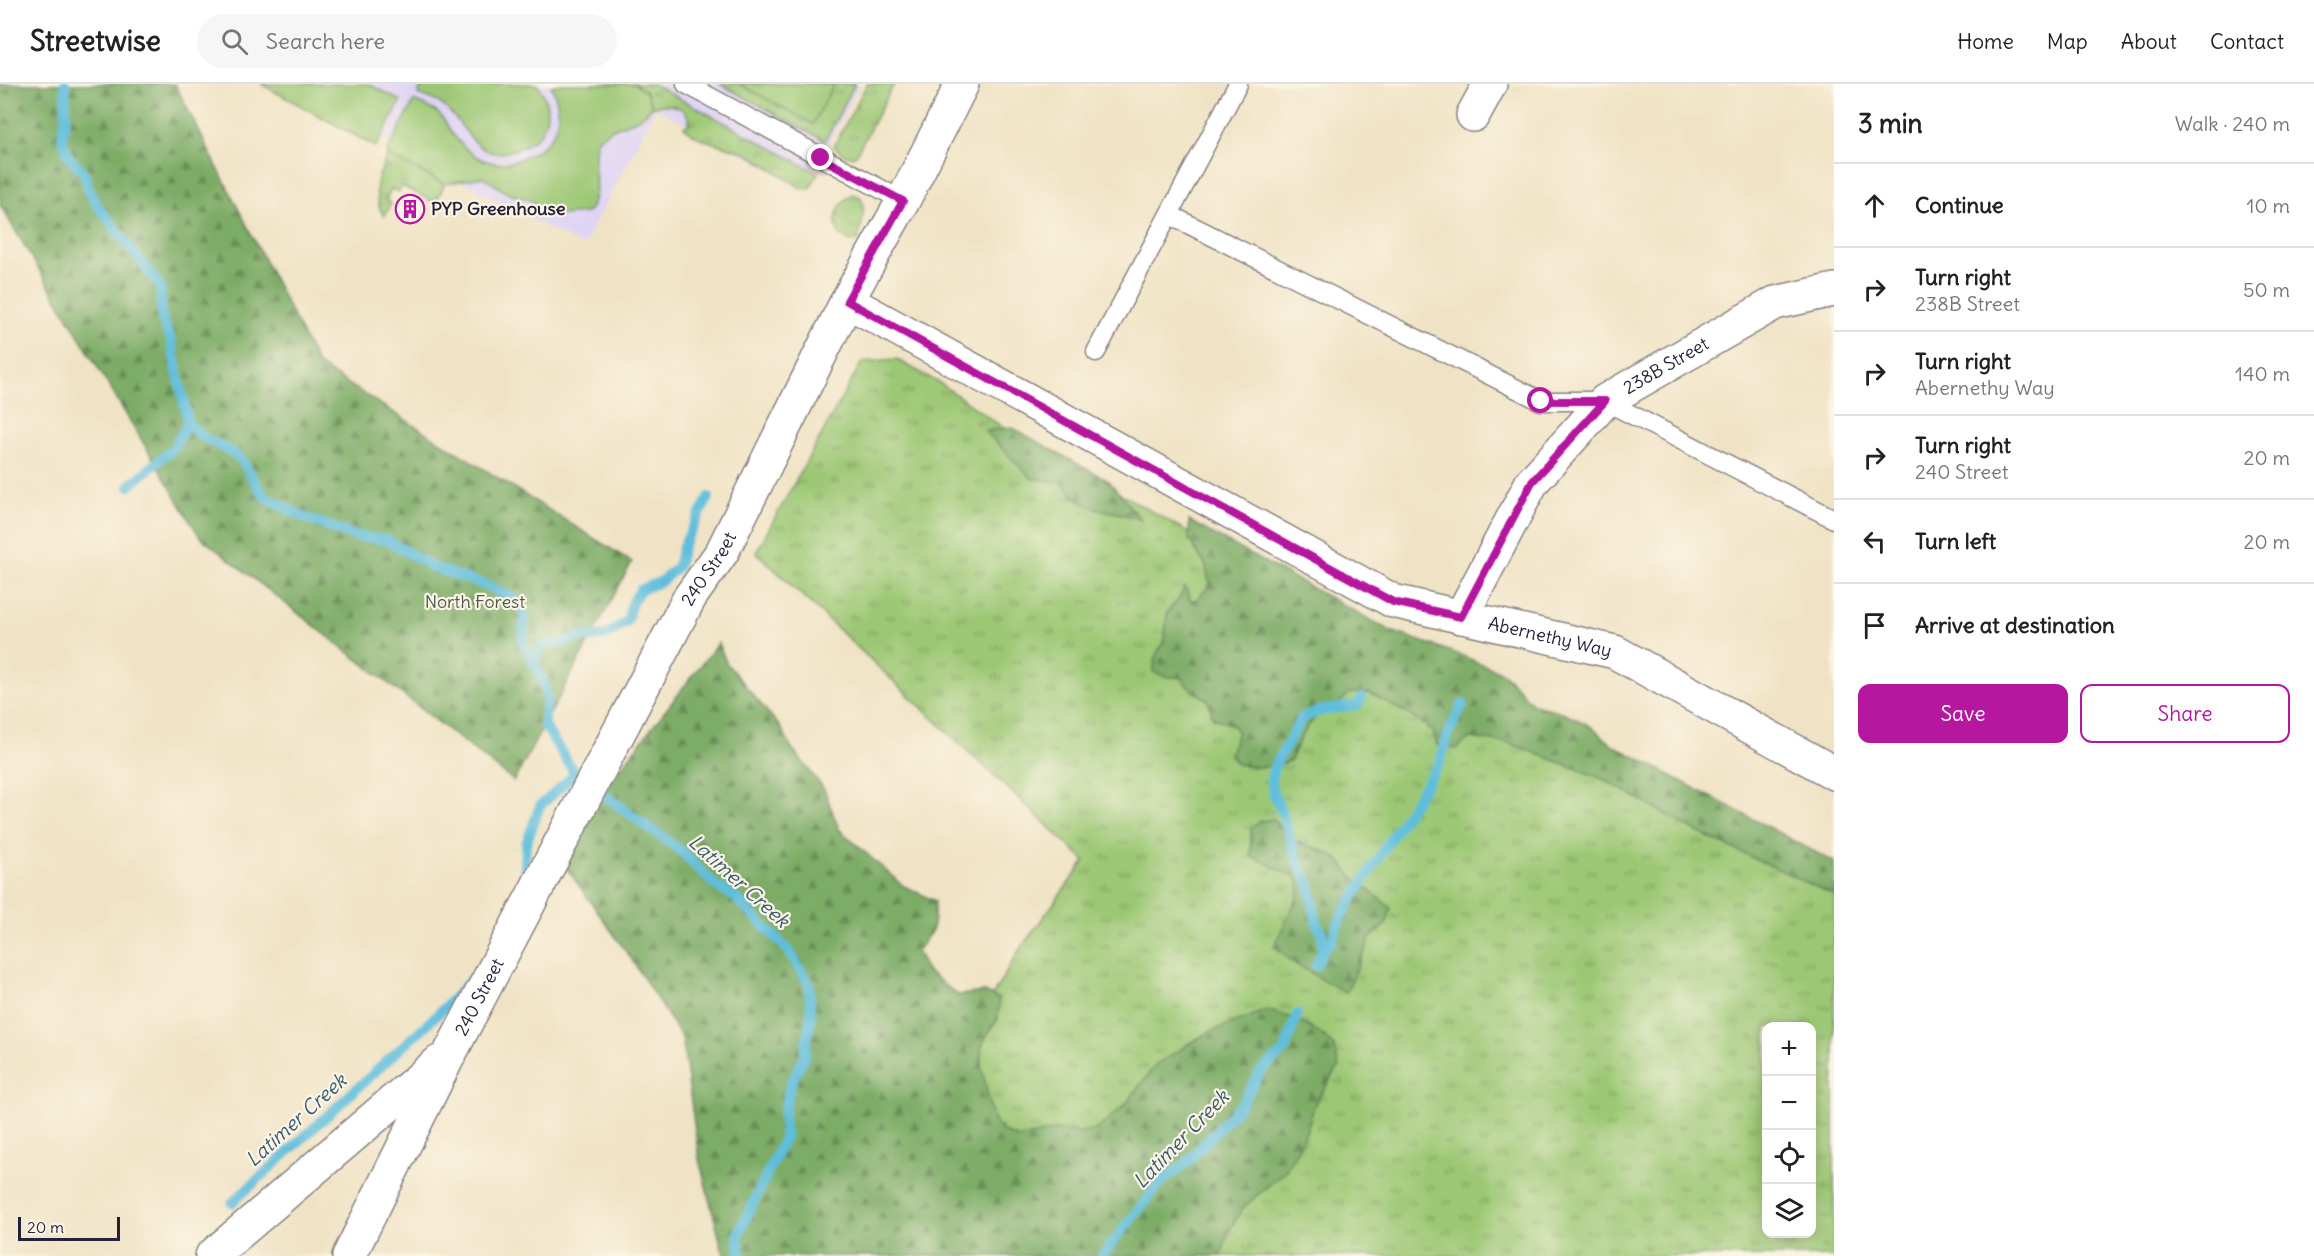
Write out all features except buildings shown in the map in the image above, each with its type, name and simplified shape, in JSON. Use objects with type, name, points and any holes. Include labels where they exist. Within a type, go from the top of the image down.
[{"type":"street","name":"240 Street","points":[[349,1256],[450,1053],[690,597],[723,552],[847,301],[903,201],[962,84]]},
{"type":"street","points":[[1473,115],[1490,84]]},
{"type":"street","name":"238B Street","points":[[1461,617],[1532,482],[1605,401],[1775,303],[1834,290]]},
{"type":"street","name":"Abernethy Way","points":[[847,301],[1393,602],[1615,652],[1834,772]]},
{"type":"street","name":"240 Street","points":[[212,1256],[450,1053]]},
{"type":"lane","points":[[687,84],[903,201]]},
{"type":"lane","points":[[1096,352],[1238,84]]},
{"type":"lane","points":[[1170,215],[1541,401],[1605,401],[1834,519]]},
{"type":"shaded area","points":[[278,84],[860,84],[805,187],[656,108],[583,246]]},
{"type":"green space","name":"North Forest","points":[[0,84],[175,84],[318,365],[632,562],[514,781],[200,537],[0,205]]},
{"type":"green space","points":[[261,84],[369,84],[401,101],[376,147]]},
{"type":"green space","points":[[423,84],[537,84],[547,107],[544,127],[531,142],[508,152],[496,153],[486,150],[470,137],[443,105],[418,94]]},
{"type":"green space","points":[[634,84],[653,84],[818,173],[810,188],[802,189],[743,152],[696,136],[684,127],[690,123],[685,112],[670,105],[652,106],[645,91]]},
{"type":"green space","points":[[634,84],[645,91],[652,106],[640,118],[610,130],[597,141],[595,198],[586,213],[560,215],[525,198],[509,194],[483,177],[445,184],[388,155],[387,152],[414,101],[439,114],[460,143],[476,157],[495,163],[516,161],[536,151],[551,136],[556,127],[558,111],[551,86]]},
{"type":"green space","points":[[720,84],[855,84],[825,141]]},
{"type":"green space","points":[[739,84],[834,84],[813,124]]},
{"type":"green space","points":[[867,84],[894,84],[857,153],[853,157],[844,155],[834,146]]},
{"type":"green space","points":[[388,155],[445,184],[435,203],[402,186],[399,192],[391,189],[386,200],[391,204],[384,217],[376,193],[380,171]]},
{"type":"green space","points":[[852,194],[861,197],[863,213],[858,241],[851,242],[840,236],[836,218],[840,207]]},
{"type":"green space","points":[[896,359],[941,384],[1005,429],[1313,602],[1834,869],[1834,1256],[1028,1256],[934,1094],[1020,949],[1085,861],[756,552],[862,362]]},
{"type":"green space","points":[[1011,427],[1109,481],[1142,521],[1089,506],[1080,501],[1060,481],[1032,479],[985,431]]},
{"type":"green space","points":[[1189,521],[1391,631],[1458,654],[1503,673],[1533,704],[1565,713],[1590,726],[1613,745],[1834,862],[1834,895],[1699,833],[1603,779],[1509,743],[1469,738],[1457,749],[1437,745],[1433,731],[1403,711],[1369,693],[1349,693],[1335,706],[1315,718],[1304,732],[1291,760],[1264,767],[1237,764],[1230,755],[1238,732],[1231,724],[1213,718],[1208,700],[1188,687],[1181,677],[1167,677],[1153,672],[1157,653],[1165,640],[1167,612],[1178,600],[1185,587],[1191,601],[1197,599],[1210,585],[1205,564],[1189,540]]},
{"type":"green space","points":[[718,643],[727,664],[781,728],[791,747],[824,789],[839,829],[902,885],[935,901],[933,929],[917,951],[928,972],[958,995],[984,992],[999,999],[998,1019],[990,1029],[981,1048],[981,1064],[993,1119],[1003,1132],[1020,1138],[1056,1130],[1080,1132],[1097,1129],[1126,1104],[1156,1064],[1209,1032],[1267,1010],[1295,1019],[1320,1033],[1334,1046],[1339,1067],[1316,1101],[1304,1138],[1286,1170],[1244,1207],[1230,1229],[1221,1256],[724,1256],[699,1159],[682,1038],[630,957],[555,852]]},
{"type":"green space","points":[[1274,819],[1284,833],[1294,841],[1324,851],[1339,860],[1352,876],[1391,908],[1386,924],[1371,937],[1346,993],[1295,964],[1274,946],[1299,894],[1297,878],[1251,856],[1251,828],[1261,821]]},
{"type":"waterway","name":"Latimer Creek","points":[[65,84],[66,115],[62,138],[69,157],[85,174],[88,188],[95,202],[160,286],[162,318],[171,341],[188,422],[201,436],[234,453],[243,462],[263,495],[303,517],[355,536],[387,540],[432,567],[491,587],[517,601],[525,615],[523,644],[542,677],[547,696],[544,725],[575,774],[681,851],[716,886],[735,897],[789,951],[809,984],[811,1017],[804,1058],[790,1085],[784,1114],[785,1136],[738,1235],[740,1256]]},
{"type":"waterway","name":"Latimer Creek","points":[[129,486],[174,448],[188,422]]},
{"type":"waterway","name":"Latimer Creek","points":[[534,661],[540,648],[546,645],[565,643],[578,637],[605,636],[627,621],[632,603],[640,590],[662,581],[678,566],[683,546],[709,497]]},
{"type":"waterway","points":[[1323,950],[1322,933],[1317,924],[1309,882],[1298,863],[1282,812],[1273,793],[1271,779],[1274,767],[1302,718],[1320,711],[1358,705],[1362,698]]},
{"type":"waterway","name":"Latimer Creek","points":[[1316,966],[1323,950],[1331,942],[1342,915],[1440,762],[1448,734],[1463,704]]},
{"type":"waterway","name":"Latimer Creek","points":[[524,890],[526,844],[540,806],[575,774]]},
{"type":"waterway","name":"Latimer Creek","points":[[232,1203],[437,1015],[477,974]]},
{"type":"waterway","name":"Latimer Creek","points":[[1102,1256],[1160,1183],[1184,1165],[1241,1105],[1261,1071],[1285,1050],[1297,1014]]},
{"type":"place","name":"PYP Greenhouse","points":[[410,209]]},
{"type":"route","points":[[821,158],[903,201],[847,301],[1393,602],[1461,617],[1532,482],[1605,401],[1541,401]]}]
